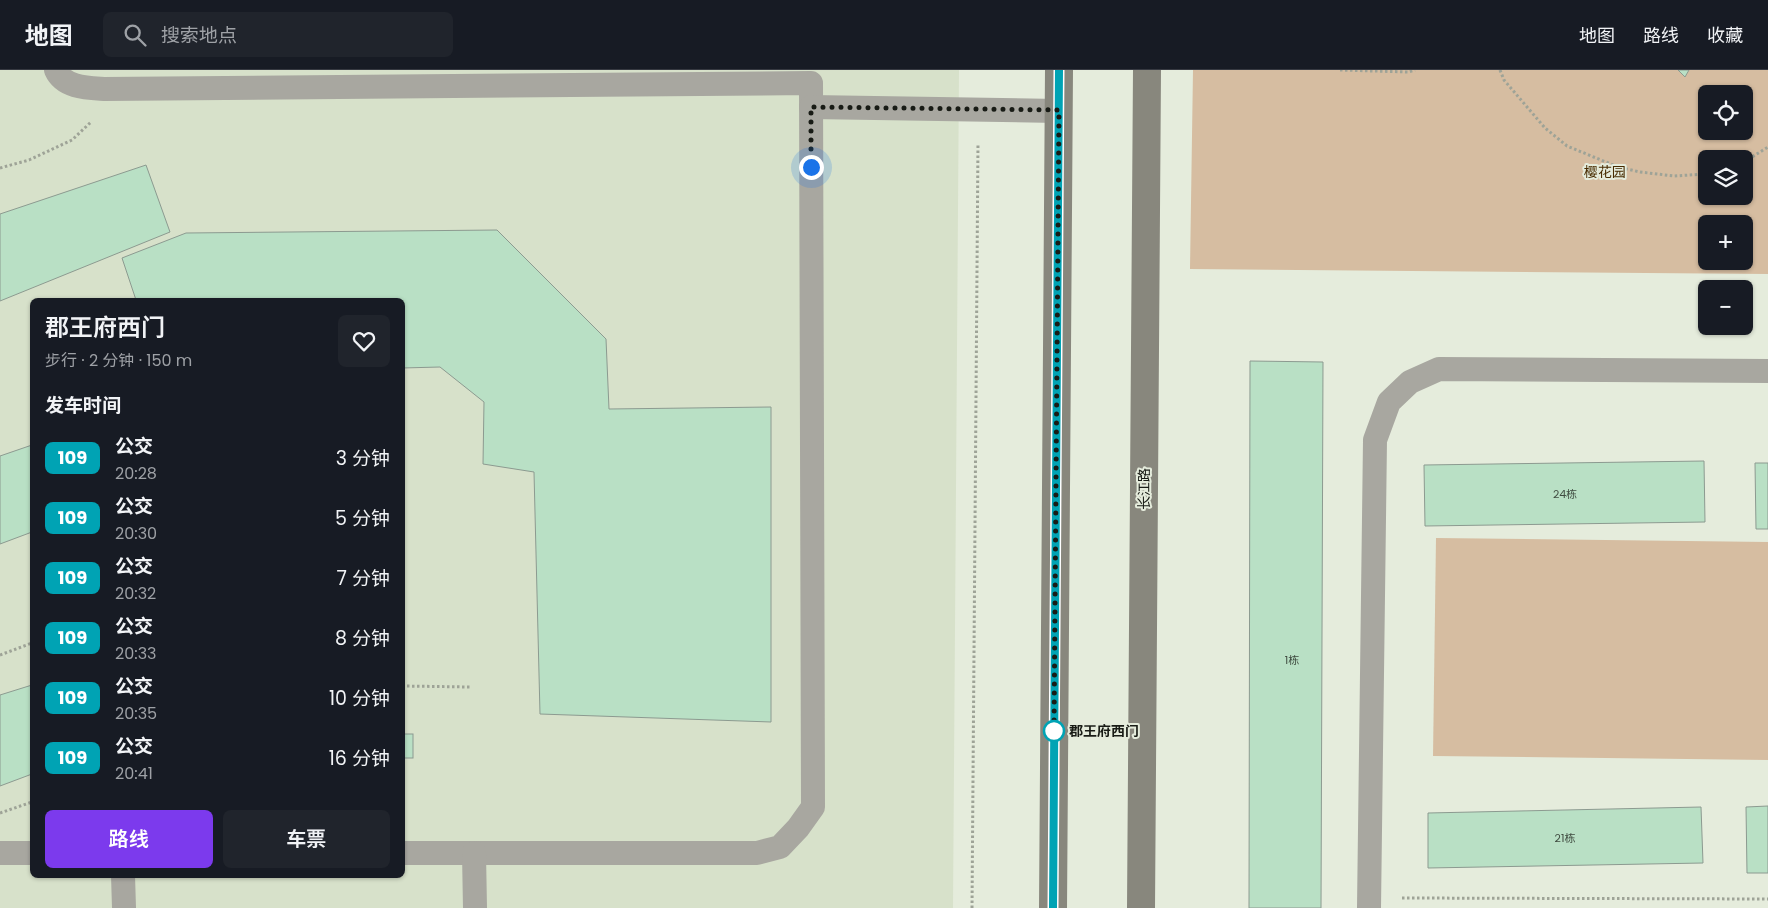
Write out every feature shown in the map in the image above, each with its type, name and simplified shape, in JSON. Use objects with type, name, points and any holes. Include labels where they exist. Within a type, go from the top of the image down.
[{"type":"street","points":[[1053,908],[1059,70]]},
{"type":"street","name":"长江路","points":[[1141,908],[1147,70]]},
{"type":"lane","points":[[56,70],[58,74],[77,87],[126,89],[811,84],[813,806],[798,828],[780,847],[757,853],[405,853]]},
{"type":"lane","points":[[811,107],[1059,110]]},
{"type":"lane","points":[[1369,903],[1375,440],[1389,402],[1410,382],[1439,369],[1768,371]]},
{"type":"lane","points":[[0,853],[30,853]]},
{"type":"lane","points":[[474,853],[475,908]]},
{"type":"lane","points":[[123,878],[124,908]]},
{"type":"path","points":[[1340,70],[1408,72],[1415,70]]},
{"type":"path","points":[[1500,70],[1504,80],[1545,128],[1567,146],[1618,167],[1640,172],[1674,176],[1698,174]]},
{"type":"path","points":[[0,168],[29,160],[72,140],[126,89]]},
{"type":"path","points":[[972,908],[978,109]]},
{"type":"path","points":[[1753,156],[1768,147]]},
{"type":"path","points":[[0,655],[30,644]]},
{"type":"path","points":[[405,686],[470,687]]},
{"type":"path","points":[[0,813],[30,803]]},
{"type":"path","points":[[1369,903],[1768,899]]},
{"type":"shaded area","points":[[0,70],[959,70],[953,908],[0,908]]},
{"type":"green space","name":"樱花园","points":[[1193,70],[1768,70],[1768,274],[1190,269]]},
{"type":"green space","points":[[1436,538],[1768,542],[1768,760],[1433,756]]},
{"type":"building","points":[[1678,70],[1689,70],[1685,77]]},
{"type":"building","points":[[146,165],[170,232],[0,301],[0,214]]},
{"type":"building","points":[[497,230],[606,339],[609,409],[771,407],[771,722],[540,714],[534,472],[483,464],[484,402],[440,367],[405,368],[405,298],[135,298],[122,258],[186,233]]},
{"type":"building","points":[[1250,361],[1323,362],[1321,908],[1249,908]]},
{"type":"building","points":[[30,446],[30,533],[0,544],[0,456]]},
{"type":"building","points":[[1704,461],[1705,522],[1425,526],[1424,465]]},
{"type":"building","points":[[1755,463],[1768,463],[1768,529],[1756,529]]},
{"type":"building","points":[[30,686],[30,775],[0,786],[0,695]]},
{"type":"building","points":[[405,734],[413,734],[413,758],[405,758]]},
{"type":"building","points":[[1768,806],[1768,873],[1747,873],[1746,807]]},
{"type":"building","points":[[1701,807],[1703,863],[1428,868],[1428,813]]},
{"type":"bus line","name":"109","points":[[1053,908],[1059,70]]},
{"type":"place","name":"郡王府西门","points":[[1054,731]]},
{"type":"route","points":[[811,167],[811,107],[1059,110],[1054,731]]}]
